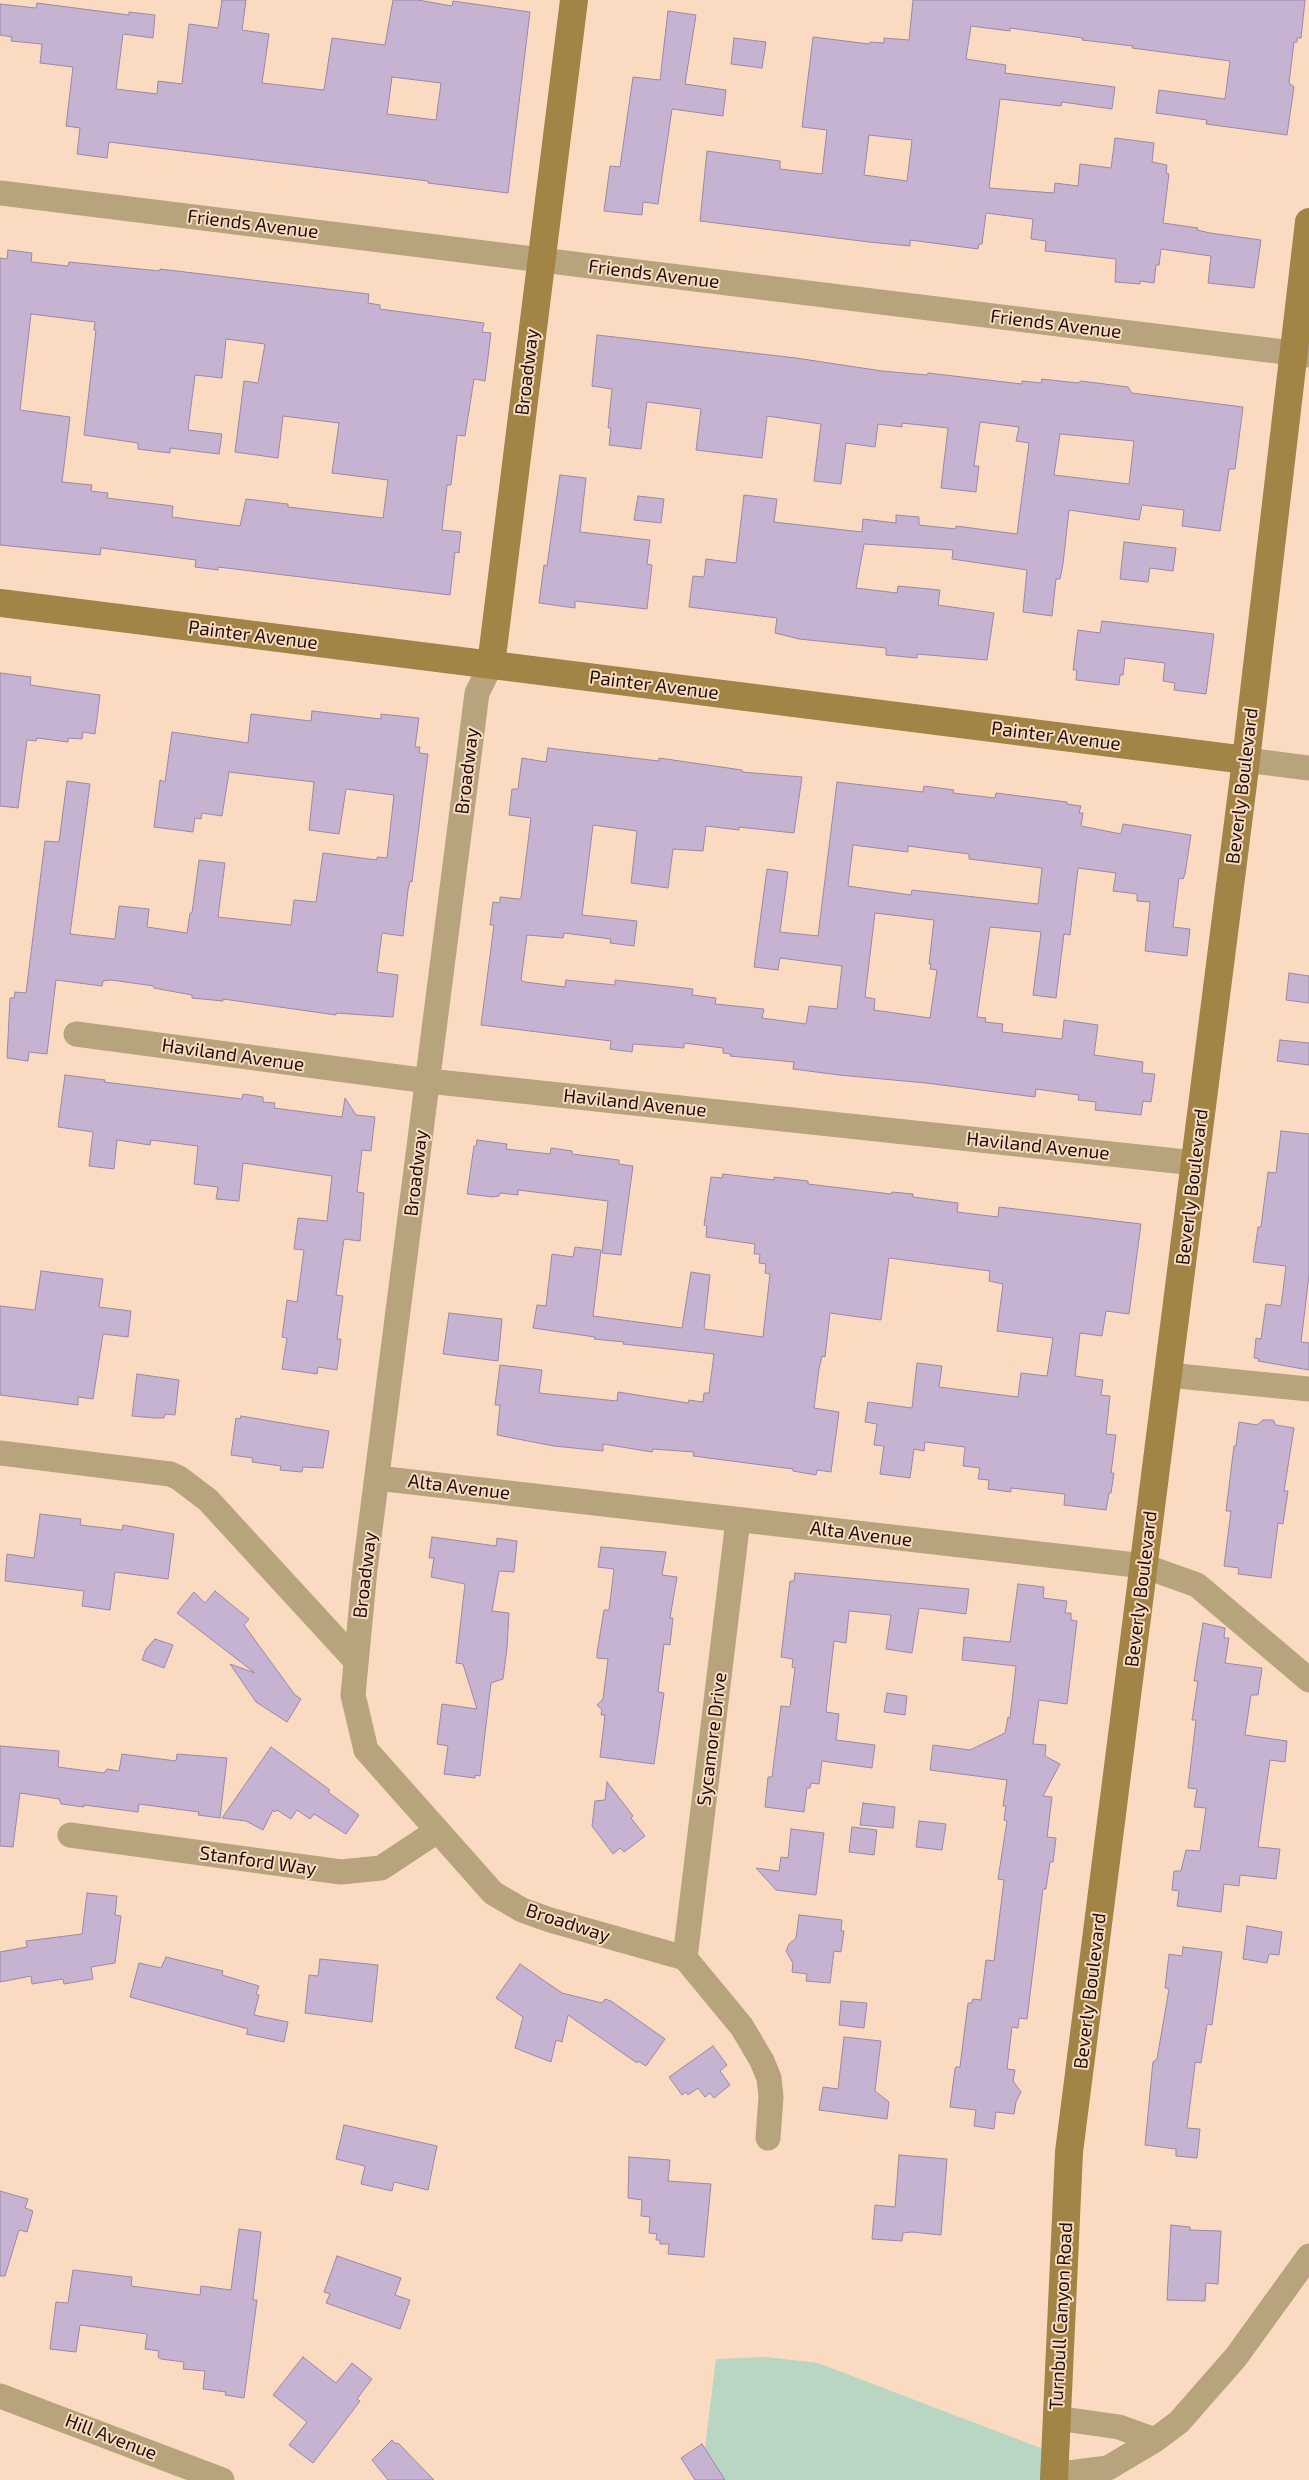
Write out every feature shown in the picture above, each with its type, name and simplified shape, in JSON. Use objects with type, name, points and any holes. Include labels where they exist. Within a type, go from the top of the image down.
[{"type":"street","name":"Broadway","points":[[574,0],[491,664],[477,693],[377,1478],[355,1660],[353,1695],[365,1748],[493,1893],[522,1910],[550,1920],[685,1958]]},
{"type":"street","name":"Friends Avenue","points":[[0,193],[1301,354]]},
{"type":"street","name":"Beverly Boulevard","points":[[1069,2152],[1246,760],[1301,354],[1309,222]]},
{"type":"street","name":"Painter Avenue","points":[[0,603],[1309,768]]},
{"type":"street","name":"Haviland Avenue","points":[[76,1034],[428,1081],[1195,1163]]},
{"type":"street","points":[[1168,1375],[1309,1389]]},
{"type":"street","points":[[0,1454],[170,1474],[179,1478],[208,1500],[355,1660]]},
{"type":"street","name":"Alta Avenue","points":[[377,1478],[1144,1566],[1197,1585],[1309,1680]]},
{"type":"street","name":"Sycamore Drive","points":[[685,1958],[738,1520]]},
{"type":"street","name":"Stanford Way","points":[[70,1835],[341,1872],[381,1868],[437,1831]]},
{"type":"street","points":[[685,1958],[742,2027],[762,2061],[768,2078],[771,2097],[768,2138]]},
{"type":"street","name":"Turnbull Canyon Road","points":[[1054,2477],[1069,2152]]},
{"type":"street","points":[[1054,2477],[1108,2468],[1154,2440],[1179,2422],[1236,2357],[1309,2256]]},
{"type":"street","name":"Hill Avenue","points":[[0,2396],[222,2480]]},
{"type":"street","points":[[1056,2418],[1119,2427],[1154,2440]]},
{"type":"green space","points":[[767,2357],[818,2363],[1059,2455],[1059,2480],[701,2480],[716,2359]]},
{"type":"building","points":[[222,0],[246,0],[242,30],[269,34],[262,83],[324,90],[332,38],[385,45],[393,0],[418,0],[452,6],[453,1],[530,12],[508,193],[428,183],[428,181],[109,142],[107,158],[77,154],[80,128],[66,126],[73,67],[40,63],[42,44],[11,41],[12,37],[0,35],[0,4],[36,8],[37,3],[129,15],[129,12],[155,15],[153,38],[123,34],[116,89],[157,94],[158,81],[182,84],[189,24],[218,28]],"holes":[[[392,77],[441,83],[436,120],[387,114]]]},
{"type":"building","points":[[913,0],[1305,0],[1301,38],[1297,38],[1297,42],[1294,42],[1289,83],[1294,87],[1287,135],[1206,124],[1207,120],[1156,113],[1159,90],[1225,99],[1230,61],[1132,48],[1133,46],[1010,28],[1010,31],[971,26],[966,59],[1006,65],[1005,73],[1115,87],[1112,109],[1062,102],[1061,106],[1000,99],[989,188],[1054,193],[1055,183],[1078,186],[1080,164],[1111,168],[1115,138],[1154,143],[1152,162],[1167,165],[1166,173],[1169,174],[1163,223],[1198,228],[1197,230],[1210,233],[1261,240],[1254,288],[1208,283],[1211,256],[1161,249],[1159,265],[1156,265],[1154,283],[1140,281],[1140,284],[1115,282],[1116,259],[1045,251],[1046,241],[1031,239],[1033,219],[986,213],[982,244],[979,244],[978,249],[910,240],[910,246],[869,242],[700,221],[707,151],[780,161],[780,169],[822,174],[827,130],[802,127],[813,37],[869,44],[870,42],[884,43],[884,38],[909,40]],"holes":[[[869,135],[912,140],[907,181],[864,175]]]},
{"type":"building","points":[[668,11],[696,15],[685,84],[726,90],[723,116],[672,109],[658,204],[643,202],[642,215],[604,211],[610,166],[620,167],[633,77],[660,80]]},
{"type":"building","points":[[734,38],[766,42],[762,68],[731,64]]},
{"type":"building","points":[[8,250],[32,253],[31,262],[68,266],[69,262],[160,271],[160,269],[369,294],[368,303],[380,305],[380,309],[484,323],[482,332],[491,333],[485,381],[474,379],[465,436],[457,435],[451,485],[447,485],[442,530],[461,532],[459,553],[455,552],[450,595],[218,567],[218,570],[195,567],[196,560],[101,548],[100,555],[0,545],[0,258],[7,259]],"holes":[[[31,314],[95,322],[94,330],[96,330],[84,435],[138,443],[138,449],[170,453],[170,448],[219,454],[222,434],[188,430],[195,375],[222,378],[226,339],[265,344],[258,383],[244,381],[235,452],[278,458],[283,416],[339,423],[332,473],[388,480],[383,518],[288,507],[288,504],[246,499],[240,526],[172,517],[173,506],[107,498],[108,493],[91,491],[92,485],[62,482],[70,417],[20,410]]]},
{"type":"building","points":[[597,335],[796,358],[882,371],[927,375],[928,373],[1022,384],[1022,381],[1041,383],[1042,379],[1078,383],[1081,381],[1128,387],[1132,393],[1243,407],[1235,469],[1229,469],[1220,531],[1182,526],[1184,510],[1142,505],[1139,520],[1069,510],[1063,564],[1060,579],[1056,579],[1052,616],[1023,612],[1027,570],[952,559],[953,550],[864,544],[856,588],[897,593],[898,586],[940,590],[938,605],[994,613],[987,660],[917,654],[917,658],[886,655],[886,648],[799,639],[775,633],[777,618],[689,607],[693,576],[704,577],[706,559],[736,563],[744,495],[777,499],[774,522],[862,532],[863,519],[896,523],[896,515],[919,517],[919,525],[956,529],[956,526],[1017,534],[1029,443],[1016,441],[1019,427],[980,422],[974,466],[979,466],[976,492],[941,488],[948,428],[902,423],[902,427],[878,424],[875,447],[846,443],[841,484],[814,481],[821,424],[767,416],[762,458],[696,450],[701,409],[647,402],[641,449],[609,445],[611,428],[608,428],[612,389],[592,386]],"holes":[[[1060,434],[1134,441],[1129,484],[1054,475]]]},
{"type":"building","points":[[560,475],[586,478],[580,532],[650,540],[647,564],[652,565],[647,609],[575,601],[575,608],[539,603],[544,565],[547,566]]},
{"type":"building","points":[[638,496],[664,499],[661,523],[634,520]]},
{"type":"building","points":[[1124,542],[1176,548],[1173,571],[1150,568],[1148,582],[1120,579]]},
{"type":"building","points":[[1102,621],[1214,634],[1206,694],[1174,690],[1175,683],[1163,681],[1165,663],[1125,658],[1123,675],[1120,675],[1119,685],[1076,680],[1077,670],[1073,670],[1078,630],[1100,633]]},
{"type":"building","points":[[0,673],[31,677],[30,685],[100,695],[95,734],[83,732],[82,739],[68,738],[68,742],[37,738],[36,741],[27,740],[18,808],[0,806]]},
{"type":"building","points":[[312,711],[381,719],[381,714],[419,718],[415,747],[420,747],[419,753],[428,754],[412,882],[410,881],[408,890],[403,936],[382,933],[377,972],[398,975],[393,1017],[336,1013],[336,1015],[223,999],[223,1001],[192,998],[192,995],[154,988],[154,986],[111,980],[103,981],[102,986],[56,980],[47,1054],[29,1052],[28,1061],[7,1058],[10,998],[14,998],[15,992],[26,993],[45,841],[59,842],[67,781],[90,784],[70,934],[115,939],[119,906],[149,909],[147,927],[187,933],[190,913],[192,913],[199,860],[225,863],[218,917],[291,925],[294,900],[316,902],[323,853],[377,860],[377,857],[387,858],[394,795],[346,789],[339,834],[309,830],[314,782],[229,772],[222,816],[202,813],[201,819],[195,818],[193,832],[154,827],[160,780],[165,782],[172,732],[248,743],[251,714],[311,721]]},
{"type":"building","points":[[548,748],[659,761],[659,758],[742,770],[742,772],[802,777],[794,833],[739,827],[739,830],[706,826],[703,851],[673,849],[668,888],[631,883],[637,831],[593,825],[582,915],[637,921],[634,946],[610,943],[611,939],[564,933],[563,938],[527,935],[521,980],[565,987],[566,980],[615,985],[615,980],[693,989],[692,995],[716,998],[715,1004],[764,1009],[762,1018],[806,1024],[809,1006],[837,1009],[842,966],[780,958],[778,970],[754,967],[767,869],[788,872],[780,932],[818,936],[837,782],[923,792],[924,786],[954,790],[953,793],[995,798],[996,793],[1067,802],[1067,804],[1081,806],[1079,813],[1083,813],[1081,826],[1121,834],[1123,824],[1191,835],[1185,874],[1183,879],[1179,878],[1173,927],[1190,929],[1187,956],[1145,951],[1150,902],[1137,901],[1137,894],[1113,891],[1116,873],[1078,868],[1070,935],[1064,934],[1056,998],[1033,995],[1041,932],[990,927],[977,1017],[986,1018],[985,1022],[1003,1024],[1002,1032],[1062,1039],[1064,1020],[1098,1025],[1094,1055],[1143,1062],[1142,1073],[1155,1074],[1151,1102],[1143,1101],[1141,1115],[1095,1110],[1096,1102],[1078,1100],[1079,1095],[1036,1089],[1035,1097],[793,1069],[794,1062],[730,1056],[731,1054],[723,1053],[723,1048],[684,1043],[684,1048],[633,1044],[632,1052],[610,1049],[611,1041],[481,1025],[494,925],[490,925],[493,902],[500,903],[500,897],[521,898],[531,818],[509,815],[512,789],[518,789],[522,758],[546,762]],"holes":[[[853,845],[908,852],[908,846],[969,854],[969,859],[1042,868],[1038,904],[912,890],[911,895],[848,886]],[[875,913],[934,920],[929,964],[931,964],[930,969],[937,970],[930,1018],[874,1010],[875,999],[865,997]]]},
{"type":"building","points":[[1289,973],[1309,976],[1309,1003],[1286,1000]]},
{"type":"building","points":[[1280,1040],[1309,1043],[1309,1065],[1277,1061]]},
{"type":"building","points":[[65,1075],[105,1080],[104,1082],[242,1099],[243,1094],[263,1097],[263,1102],[275,1103],[274,1108],[342,1117],[345,1098],[356,1115],[375,1117],[371,1151],[362,1150],[357,1192],[364,1193],[360,1241],[344,1239],[336,1295],[343,1296],[337,1339],[341,1339],[337,1370],[318,1367],[317,1374],[282,1369],[287,1338],[282,1337],[287,1300],[297,1302],[304,1250],[294,1249],[298,1218],[327,1221],[332,1176],[243,1163],[239,1201],[216,1199],[218,1187],[194,1184],[198,1146],[151,1140],[150,1145],[117,1140],[114,1169],[89,1166],[93,1132],[58,1127]]},
{"type":"building","points":[[1281,1131],[1309,1134],[1309,1275],[1301,1342],[1309,1343],[1309,1370],[1258,1361],[1259,1359],[1254,1358],[1256,1338],[1261,1339],[1266,1304],[1281,1306],[1286,1266],[1253,1262],[1258,1227],[1261,1227],[1268,1172],[1276,1173]]},
{"type":"building","points":[[477,1140],[507,1144],[506,1149],[550,1154],[551,1148],[572,1151],[572,1154],[619,1160],[619,1164],[633,1166],[621,1255],[602,1253],[608,1201],[518,1190],[518,1195],[500,1193],[499,1196],[493,1197],[467,1194],[474,1146],[476,1146]]},
{"type":"building","points":[[723,1174],[774,1180],[774,1177],[808,1181],[808,1184],[891,1194],[892,1192],[913,1194],[913,1197],[958,1203],[957,1212],[998,1217],[999,1207],[1141,1224],[1129,1314],[1106,1311],[1102,1336],[1080,1333],[1075,1376],[1103,1380],[1101,1395],[1110,1396],[1106,1434],[1116,1435],[1111,1473],[1114,1473],[1106,1510],[1064,1505],[1065,1494],[1011,1488],[1011,1492],[988,1489],[989,1480],[978,1479],[980,1468],[963,1466],[965,1447],[925,1442],[924,1451],[914,1449],[910,1478],[880,1474],[884,1446],[874,1445],[877,1424],[865,1422],[868,1402],[912,1408],[917,1363],[942,1366],[939,1387],[1018,1397],[1021,1373],[1047,1376],[1053,1338],[997,1331],[1003,1284],[989,1281],[990,1271],[889,1258],[881,1320],[830,1313],[825,1357],[822,1356],[819,1369],[814,1408],[839,1412],[831,1472],[817,1470],[816,1475],[793,1471],[793,1469],[693,1456],[694,1452],[653,1449],[652,1452],[603,1444],[603,1451],[554,1446],[497,1435],[500,1405],[495,1405],[500,1365],[542,1370],[539,1393],[617,1401],[618,1392],[688,1403],[689,1400],[703,1402],[704,1393],[709,1393],[714,1354],[623,1344],[624,1342],[594,1339],[595,1337],[533,1328],[537,1305],[546,1306],[552,1254],[573,1257],[575,1247],[601,1250],[593,1316],[682,1328],[691,1272],[710,1275],[704,1329],[763,1337],[770,1274],[765,1273],[766,1264],[759,1263],[760,1254],[754,1254],[755,1244],[706,1237],[707,1226],[704,1225],[711,1177],[722,1178]]},
{"type":"building","points":[[41,1271],[103,1279],[99,1307],[131,1311],[128,1337],[103,1334],[93,1399],[78,1397],[78,1405],[0,1395],[0,1306],[35,1310]]},
{"type":"building","points":[[449,1313],[502,1319],[498,1361],[443,1354]]},
{"type":"building","points":[[137,1374],[179,1380],[175,1415],[165,1414],[164,1418],[132,1416]]},
{"type":"building","points":[[241,1416],[329,1431],[323,1468],[303,1467],[302,1472],[280,1470],[281,1466],[252,1462],[253,1458],[231,1455],[236,1418],[240,1419]]},
{"type":"building","points":[[1263,1420],[1273,1420],[1276,1425],[1294,1428],[1284,1491],[1288,1491],[1283,1524],[1278,1523],[1271,1578],[1238,1574],[1239,1568],[1224,1566],[1231,1511],[1226,1511],[1239,1422],[1257,1425]]},
{"type":"building","points":[[40,1514],[81,1519],[80,1525],[122,1530],[123,1525],[174,1534],[168,1579],[115,1572],[110,1610],[82,1606],[84,1591],[5,1581],[7,1554],[34,1558]]},
{"type":"building","points":[[432,1537],[496,1546],[497,1538],[517,1541],[514,1572],[499,1571],[492,1611],[509,1613],[507,1648],[503,1679],[491,1683],[480,1776],[475,1775],[475,1778],[444,1774],[448,1746],[437,1744],[442,1704],[477,1709],[463,1664],[456,1663],[465,1584],[431,1577],[434,1558],[429,1558]]},
{"type":"building","points":[[601,1547],[666,1552],[662,1575],[677,1577],[670,1618],[673,1618],[670,1645],[664,1644],[658,1692],[664,1693],[654,1764],[600,1757],[605,1715],[601,1715],[602,1710],[597,1705],[603,1699],[608,1659],[597,1658],[597,1653],[604,1610],[609,1610],[614,1569],[598,1567]]},
{"type":"building","points":[[795,1573],[969,1589],[966,1614],[919,1608],[912,1653],[886,1649],[891,1615],[849,1611],[846,1643],[834,1641],[826,1712],[839,1714],[836,1740],[875,1745],[872,1768],[822,1761],[819,1784],[811,1783],[810,1788],[807,1788],[804,1812],[765,1807],[768,1777],[772,1777],[781,1706],[790,1707],[795,1668],[792,1667],[793,1659],[781,1657],[790,1581],[794,1581]]},
{"type":"building","points":[[1018,1584],[1044,1587],[1043,1598],[1067,1601],[1065,1613],[1071,1613],[1071,1620],[1077,1621],[1067,1704],[1039,1700],[1033,1744],[1046,1745],[1045,1756],[1060,1764],[1043,1796],[1052,1797],[1047,1837],[1056,1838],[1053,1862],[1050,1862],[1046,1889],[1043,1889],[1027,2019],[1019,2018],[1018,2028],[1012,2027],[1007,2069],[1015,2070],[1013,2081],[1021,2092],[1016,2102],[1014,2114],[996,2112],[994,2129],[974,2126],[976,2110],[950,2107],[955,2069],[960,2067],[968,2003],[972,2003],[973,1999],[981,2000],[986,1960],[994,1961],[1004,1880],[998,1879],[1007,1821],[1004,1820],[1006,1806],[1003,1806],[1007,1780],[930,1770],[933,1745],[970,1750],[1005,1733],[1008,1717],[1010,1718],[1016,1666],[962,1660],[964,1637],[1010,1642]]},
{"type":"building","points":[[215,1591],[249,1619],[244,1625],[295,1695],[301,1699],[287,1722],[256,1702],[230,1664],[255,1673],[177,1613],[194,1592],[205,1603]]},
{"type":"building","points":[[1203,1623],[1225,1628],[1224,1638],[1229,1638],[1225,1663],[1262,1668],[1258,1695],[1251,1695],[1245,1735],[1287,1741],[1285,1762],[1270,1760],[1258,1847],[1280,1849],[1276,1879],[1240,1875],[1239,1886],[1224,1884],[1221,1912],[1177,1906],[1179,1891],[1172,1890],[1174,1871],[1181,1871],[1186,1850],[1200,1851],[1206,1808],[1194,1807],[1197,1789],[1188,1788],[1196,1720],[1192,1720],[1198,1681],[1194,1681]]},
{"type":"building","points":[[155,1639],[173,1645],[164,1668],[142,1660],[146,1649]]},
{"type":"building","points":[[887,1693],[907,1696],[905,1715],[884,1712]]},
{"type":"building","points":[[0,1746],[59,1751],[58,1767],[104,1773],[107,1769],[119,1771],[122,1754],[176,1761],[177,1754],[227,1758],[220,1818],[198,1815],[199,1812],[139,1804],[138,1812],[84,1805],[84,1807],[61,1804],[59,1799],[20,1793],[13,1847],[0,1846]]},
{"type":"building","points":[[271,1747],[330,1790],[328,1792],[359,1815],[346,1834],[314,1814],[310,1819],[297,1810],[291,1819],[277,1810],[275,1812],[273,1810],[263,1830],[246,1821],[222,1818]]},
{"type":"building","points":[[607,1782],[633,1816],[631,1818],[645,1836],[624,1852],[620,1848],[613,1854],[592,1826],[595,1801],[605,1800]]},
{"type":"building","points":[[863,1803],[895,1807],[893,1828],[860,1825]]},
{"type":"building","points":[[919,1821],[946,1824],[942,1850],[916,1847]]},
{"type":"building","points":[[852,1827],[877,1830],[874,1855],[849,1852]]},
{"type":"building","points":[[791,1829],[824,1833],[816,1895],[776,1890],[756,1868],[779,1871],[781,1857],[788,1858]]},
{"type":"building","points":[[87,1893],[117,1896],[115,1915],[121,1916],[115,1963],[91,1967],[93,1979],[64,1984],[63,1979],[32,1984],[31,1976],[0,1982],[0,1952],[27,1947],[26,1941],[82,1934]]},
{"type":"building","points":[[799,1915],[842,1920],[841,1931],[844,1931],[841,1952],[834,1951],[830,1983],[806,1981],[807,1974],[792,1972],[793,1963],[786,1951],[789,1944],[796,1938]]},
{"type":"building","points":[[1247,1926],[1282,1932],[1279,1955],[1269,1954],[1267,1963],[1243,1959]]},
{"type":"building","points":[[1183,1947],[1222,1952],[1212,2025],[1207,2024],[1201,2063],[1195,2062],[1187,2128],[1200,2129],[1197,2158],[1176,2156],[1176,2149],[1145,2145],[1153,2062],[1157,2059],[1169,1989],[1165,1988],[1169,1954],[1182,1956]]},
{"type":"building","points":[[166,1957],[223,1971],[222,1975],[259,1986],[256,1994],[259,1995],[254,2015],[288,2022],[284,2042],[246,2034],[248,2029],[130,1997],[139,1963],[161,1968]]},
{"type":"building","points":[[320,1959],[378,1965],[372,2022],[305,2013],[309,1975],[318,1976]]},
{"type":"building","points":[[520,1964],[562,1993],[602,2003],[605,1999],[611,2001],[665,2039],[646,2066],[638,2061],[637,2063],[568,2015],[562,2042],[556,2040],[551,2062],[515,2048],[523,2017],[496,1998]]},
{"type":"building","points":[[841,2001],[867,2003],[864,2028],[839,2025]]},
{"type":"building","points":[[844,2037],[881,2041],[875,2091],[889,2102],[887,2119],[819,2110],[823,2087],[838,2089]]},
{"type":"building","points":[[713,2046],[727,2065],[720,2071],[730,2085],[714,2098],[710,2093],[705,2097],[698,2088],[688,2095],[686,2092],[682,2095],[669,2077]]},
{"type":"building","points":[[344,2125],[437,2146],[428,2190],[394,2182],[392,2191],[361,2184],[365,2166],[336,2159]]},
{"type":"building","points":[[899,2155],[947,2159],[941,2235],[912,2232],[903,2233],[902,2241],[872,2239],[875,2205],[895,2207]]},
{"type":"building","points":[[629,2157],[670,2160],[668,2181],[711,2184],[704,2257],[668,2254],[669,2244],[660,2244],[660,2240],[656,2240],[657,2234],[649,2233],[650,2217],[641,2216],[642,2200],[628,2198]]},
{"type":"building","points":[[0,2191],[28,2199],[25,2208],[33,2211],[27,2232],[19,2230],[5,2276],[0,2276]]},
{"type":"building","points":[[1171,2225],[1190,2227],[1190,2230],[1221,2231],[1218,2284],[1206,2283],[1205,2301],[1167,2300]]},
{"type":"building","points":[[239,2229],[261,2232],[253,2300],[257,2300],[244,2398],[225,2395],[226,2392],[203,2389],[205,2371],[183,2369],[184,2362],[161,2359],[158,2357],[159,2351],[145,2349],[147,2334],[80,2325],[76,2352],[50,2349],[56,2302],[68,2303],[73,2270],[132,2277],[131,2286],[200,2295],[201,2286],[231,2290]]},
{"type":"building","points":[[337,2256],[401,2278],[395,2295],[410,2300],[400,2329],[326,2303],[330,2294],[324,2292]]},
{"type":"building","points":[[303,2357],[336,2383],[352,2363],[372,2379],[357,2399],[360,2401],[313,2463],[289,2445],[307,2422],[273,2395]]},
{"type":"building","points":[[392,2440],[396,2444],[398,2443],[434,2480],[388,2480],[372,2460]]},
{"type":"building","points":[[702,2444],[725,2480],[695,2480],[681,2458]]}]
